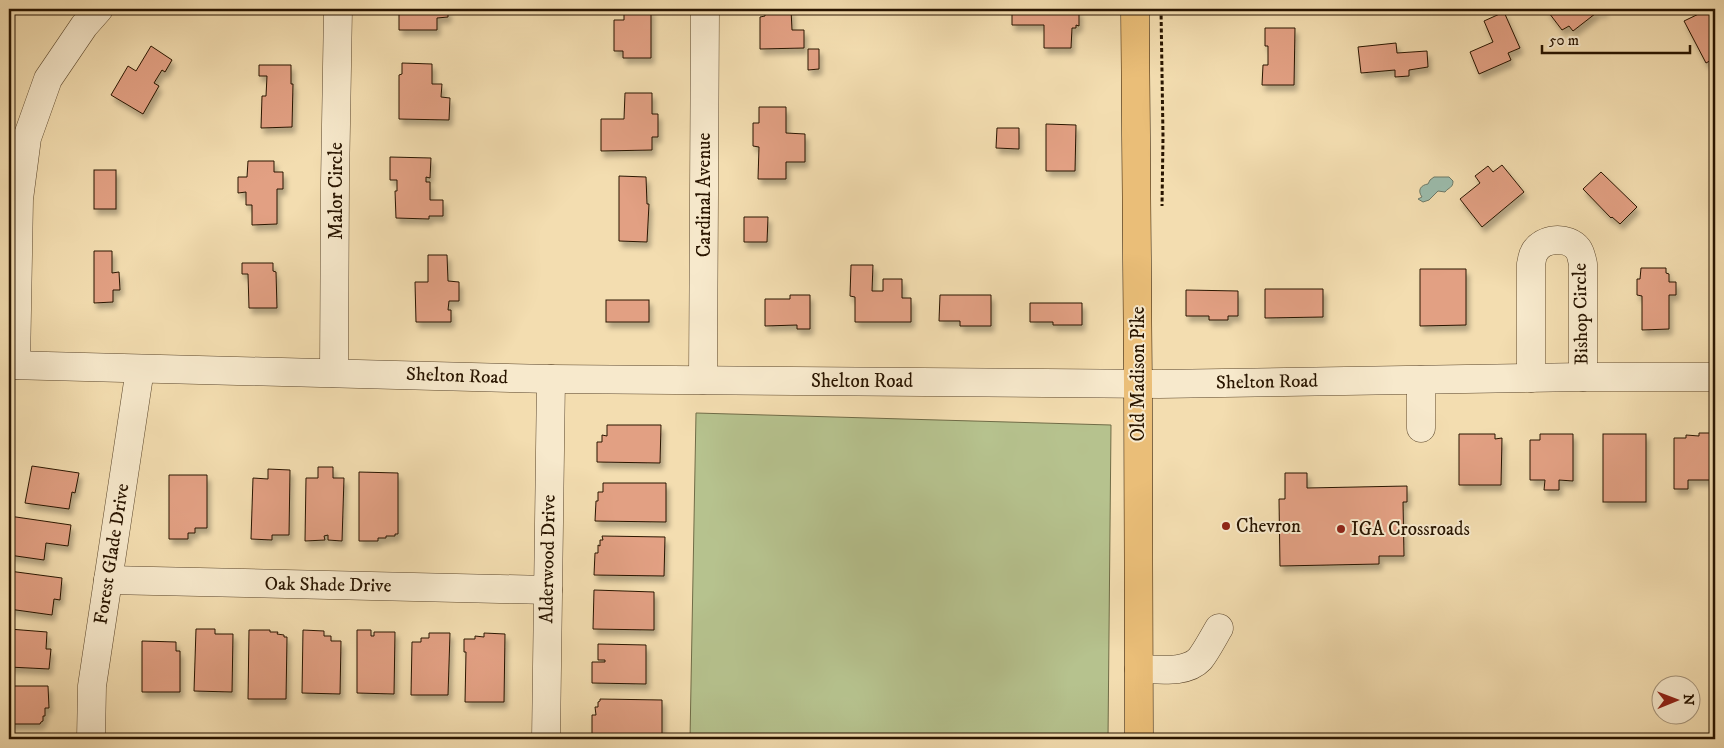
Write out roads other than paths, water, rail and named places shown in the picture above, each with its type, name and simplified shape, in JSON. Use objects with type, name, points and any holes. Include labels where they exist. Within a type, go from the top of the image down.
[{"type":"main road","name":"Old Madison Pike","points":[[1136,9],[1138,739]]},
{"type":"street","points":[[12,365],[19,199],[27,138],[48,80],[84,26],[99,9]]},
{"type":"street","name":"Malor Circle","points":[[334,373],[338,9]]},
{"type":"street","name":"Cardinal Avenue","points":[[703,380],[705,9]]},
{"type":"street","name":"Bishop Circle","points":[[1531,378],[1531,264],[1534,252],[1545,243],[1555,240],[1569,241],[1579,250],[1583,264],[1583,377]]},
{"type":"street","name":"Shelton Road","points":[[12,365],[551,379],[1138,384],[1583,377],[1715,377]]},
{"type":"street","name":"Forest Glade Drive","points":[[91,739],[92,686],[140,369]]},
{"type":"street","name":"Alderwood Drive","points":[[546,739],[551,379]]},
{"type":"street","points":[[1421,380],[1421,428]]},
{"type":"street","name":"Oak Shade Drive","points":[[108,580],[548,590]]},
{"type":"street","points":[[1138,669],[1177,669],[1190,666],[1200,659],[1219,628]]},
{"type":"place","name":"Chevron","points":[[1226,526]]},
{"type":"place","name":"IGA Crossroads","points":[[1341,529]]}]
